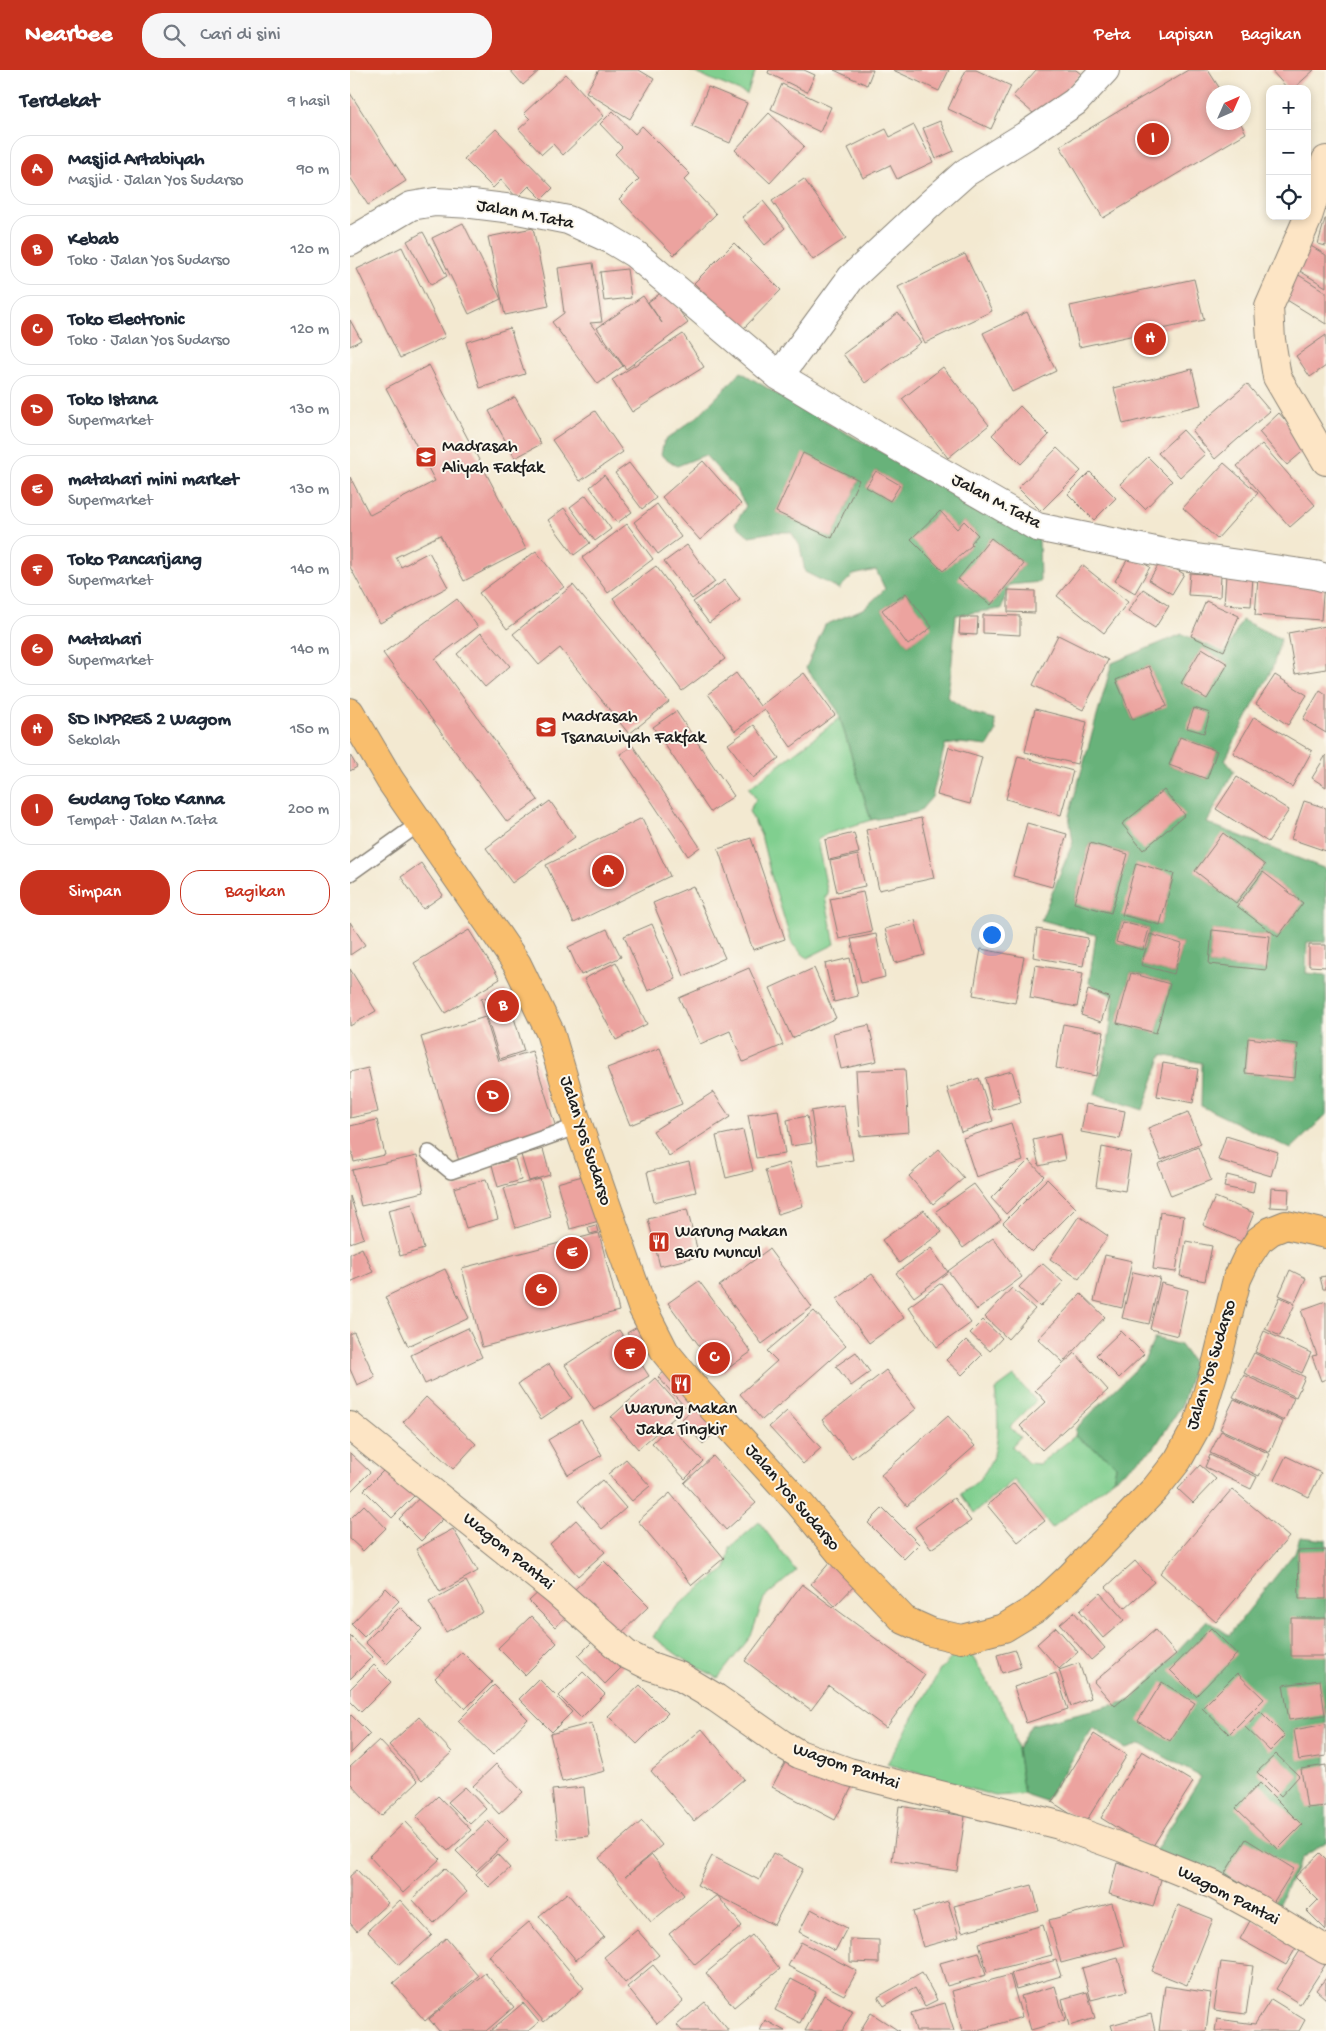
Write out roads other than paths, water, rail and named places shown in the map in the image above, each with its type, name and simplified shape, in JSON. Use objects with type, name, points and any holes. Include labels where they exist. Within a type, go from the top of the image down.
[{"type":"main road","name":"Jalan Yos Sudarso","points":[[350,712],[390,780],[517,964],[550,1032],[578,1126],[642,1307],[665,1352],[698,1392],[800,1504],[842,1555],[904,1620],[931,1632],[961,1639],[1004,1628],[1037,1608],[1071,1576],[1155,1489],[1178,1460],[1201,1416],[1237,1279],[1247,1258],[1260,1240],[1271,1231],[1286,1225],[1326,1234]]},
{"type":"street","points":[[778,376],[851,278],[965,173],[1075,102],[1105,70]]},
{"type":"street","points":[[1326,160],[1307,220],[1269,307],[1271,340],[1277,377],[1326,462]]},
{"type":"street","name":"Jalan M.Tata","points":[[350,242],[411,206],[435,202],[513,208],[568,220],[610,239],[635,254],[778,376],[1037,527],[1174,555],[1326,578]]},
{"type":"street","name":"Wagom Pantai","points":[[350,1426],[549,1586],[626,1654],[650,1666],[679,1676],[716,1698],[799,1754],[849,1772],[1059,1825],[1123,1848],[1214,1885],[1326,1950]]},
{"type":"lane","points":[[350,873],[420,823]]},
{"type":"lane","points":[[429,1153],[451,1171],[578,1126]]},
{"type":"place","name":"Gudang Toko Kanna","points":[[1153,139]]},
{"type":"place","name":"SD INPRES 2 Wagom","points":[[1150,339]]},
{"type":"place","name":"Madrasah Aliyah Fakfak","points":[[426,457]]},
{"type":"place","name":"Madrasah Tsanawiyah Fakfak","points":[[546,727]]},
{"type":"place","name":"Masjid Artabiyah","points":[[608,871]]},
{"type":"place","name":"Kebab","points":[[503,1006]]},
{"type":"place","name":"Toko Istana","points":[[493,1096]]},
{"type":"place","name":"Warung Makan Baru Muncul","points":[[659,1242]]},
{"type":"place","name":"matahari mini market","points":[[572,1253]]},
{"type":"place","name":"Matahari","points":[[541,1290]]},
{"type":"place","name":"Toko Pancarijang","points":[[630,1353]]},
{"type":"place","name":"Toko Electronic","points":[[714,1358]]},
{"type":"place","name":"Warung Makan Jaka Tingkir","points":[[681,1384]]}]
